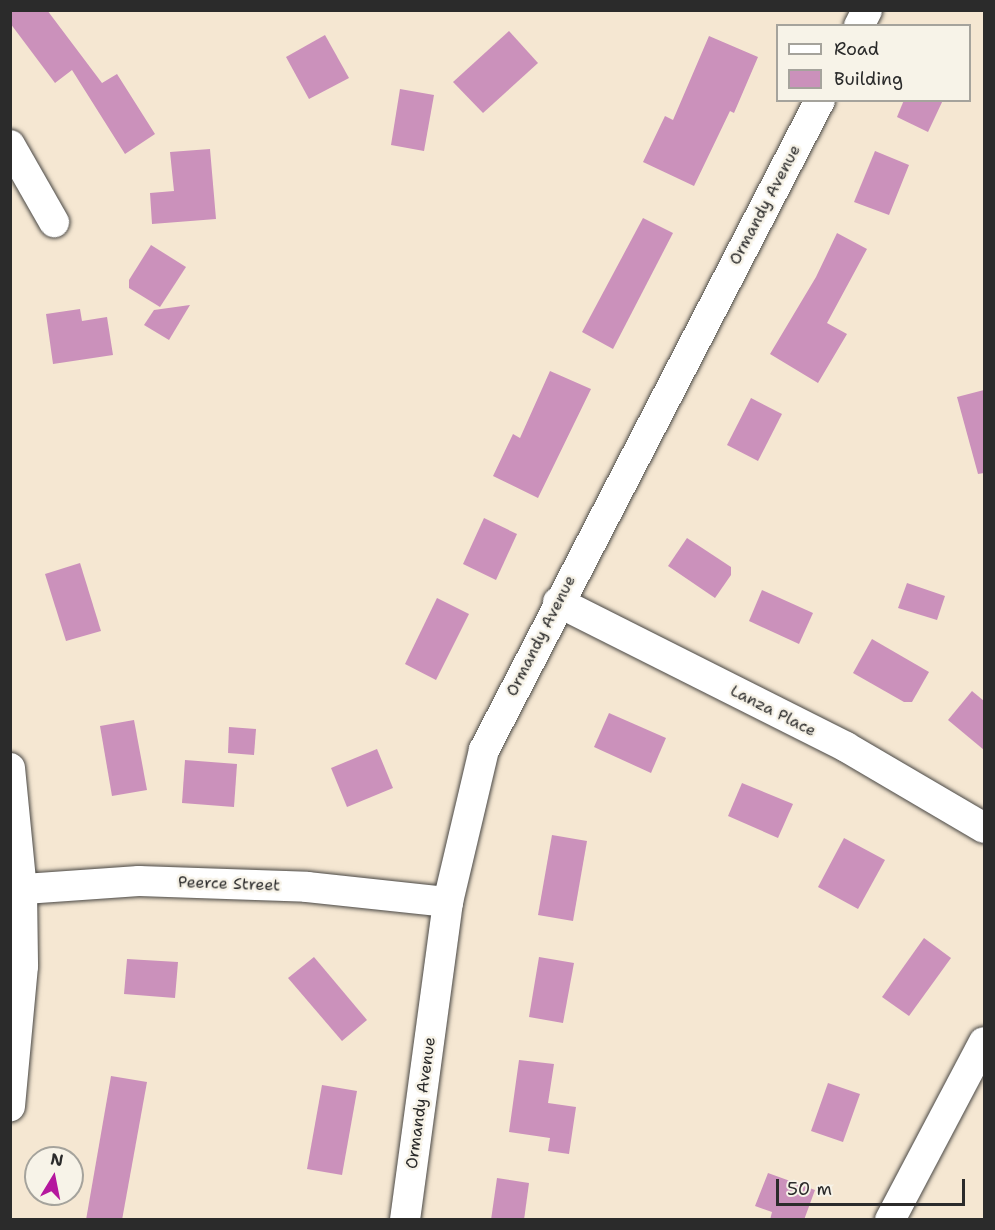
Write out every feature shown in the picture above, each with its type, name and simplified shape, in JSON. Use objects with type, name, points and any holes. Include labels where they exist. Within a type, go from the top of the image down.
[{"type":"street","points":[[860,24],[867,10]]},
{"type":"street","name":"Ormandy Avenue","points":[[405,1220],[448,902],[484,750],[558,602],[819,102]]},
{"type":"street","points":[[10,144],[54,222]]},
{"type":"street","name":"Lanza Place","points":[[558,602],[846,747],[984,828]]},
{"type":"street","points":[[10,768],[21,999],[10,1106]]},
{"type":"street","name":"Peerce Street","points":[[16,890],[139,881],[307,887],[448,902]]},
{"type":"street","points":[[890,1220],[984,1042]]},
{"type":"building","points":[[10,10],[47,10],[102,83],[117,74],[155,134],[125,154],[72,70],[55,83],[10,23]]},
{"type":"building","points":[[509,31],[538,63],[483,113],[453,82]]},
{"type":"building","points":[[325,35],[349,78],[309,99],[286,57]]},
{"type":"building","points":[[709,36],[758,57],[734,113],[730,111],[694,186],[643,162],[665,116],[673,120]]},
{"type":"building","points":[[400,89],[434,95],[424,151],[391,145]]},
{"type":"building","points":[[903,102],[942,102],[928,132],[897,117]]},
{"type":"building","points":[[210,149],[216,219],[152,224],[150,193],[174,191],[170,152]]},
{"type":"building","points":[[875,151],[909,165],[889,215],[854,202]]},
{"type":"building","points":[[643,218],[673,233],[613,349],[582,332]]},
{"type":"building","points":[[837,233],[867,249],[827,323],[847,334],[818,383],[770,354],[816,277]]},
{"type":"building","points":[[151,245],[186,267],[160,307],[129,288],[129,280]]},
{"type":"building","points":[[190,305],[169,340],[144,325],[154,310]]},
{"type":"building","points":[[80,309],[82,321],[107,317],[113,355],[53,364],[46,314]]},
{"type":"building","points":[[550,371],[591,389],[538,498],[493,476],[513,434],[520,438]]},
{"type":"building","points":[[984,390],[984,473],[978,474],[957,397]]},
{"type":"building","points":[[751,398],[782,414],[758,461],[727,445]]},
{"type":"building","points":[[484,518],[517,534],[496,580],[463,564]]},
{"type":"building","points":[[687,538],[731,567],[731,575],[715,598],[668,566]]},
{"type":"building","points":[[80,563],[101,631],[66,641],[45,574]]},
{"type":"building","points":[[907,583],[945,596],[937,620],[898,608]]},
{"type":"building","points":[[762,590],[813,613],[799,644],[749,621]]},
{"type":"building","points":[[437,598],[469,614],[436,680],[405,664]]},
{"type":"building","points":[[872,639],[929,672],[912,702],[904,702],[853,673]]},
{"type":"building","points":[[972,691],[984,701],[984,750],[948,720]]},
{"type":"building","points":[[609,713],[666,738],[651,773],[594,747]]},
{"type":"building","points":[[134,720],[147,790],[112,796],[100,726]]},
{"type":"building","points":[[229,727],[256,729],[254,755],[228,753]]},
{"type":"building","points":[[377,749],[393,788],[347,807],[331,768]]},
{"type":"building","points":[[185,760],[237,764],[234,807],[182,803]]},
{"type":"building","points":[[742,783],[793,804],[778,838],[728,816]]},
{"type":"building","points":[[552,835],[587,841],[573,921],[538,915]]},
{"type":"building","points":[[844,838],[885,860],[858,909],[818,887]]},
{"type":"building","points":[[924,938],[951,958],[909,1016],[882,997]]},
{"type":"building","points":[[314,957],[367,1020],[342,1041],[288,978]]},
{"type":"building","points":[[539,957],[574,963],[563,1023],[529,1017]]},
{"type":"building","points":[[127,959],[178,962],[175,998],[124,994]]},
{"type":"building","points":[[519,1060],[554,1064],[548,1103],[576,1107],[569,1154],[548,1151],[550,1138],[509,1132]]},
{"type":"building","points":[[111,1076],[147,1082],[122,1220],[86,1220]]},
{"type":"building","points":[[828,1083],[860,1094],[843,1142],[811,1131]]},
{"type":"building","points":[[322,1085],[357,1091],[342,1175],[307,1169]]},
{"type":"building","points":[[768,1173],[815,1190],[804,1220],[770,1220],[772,1212],[755,1206]]},
{"type":"building","points":[[497,1178],[529,1183],[524,1220],[491,1220]]}]
